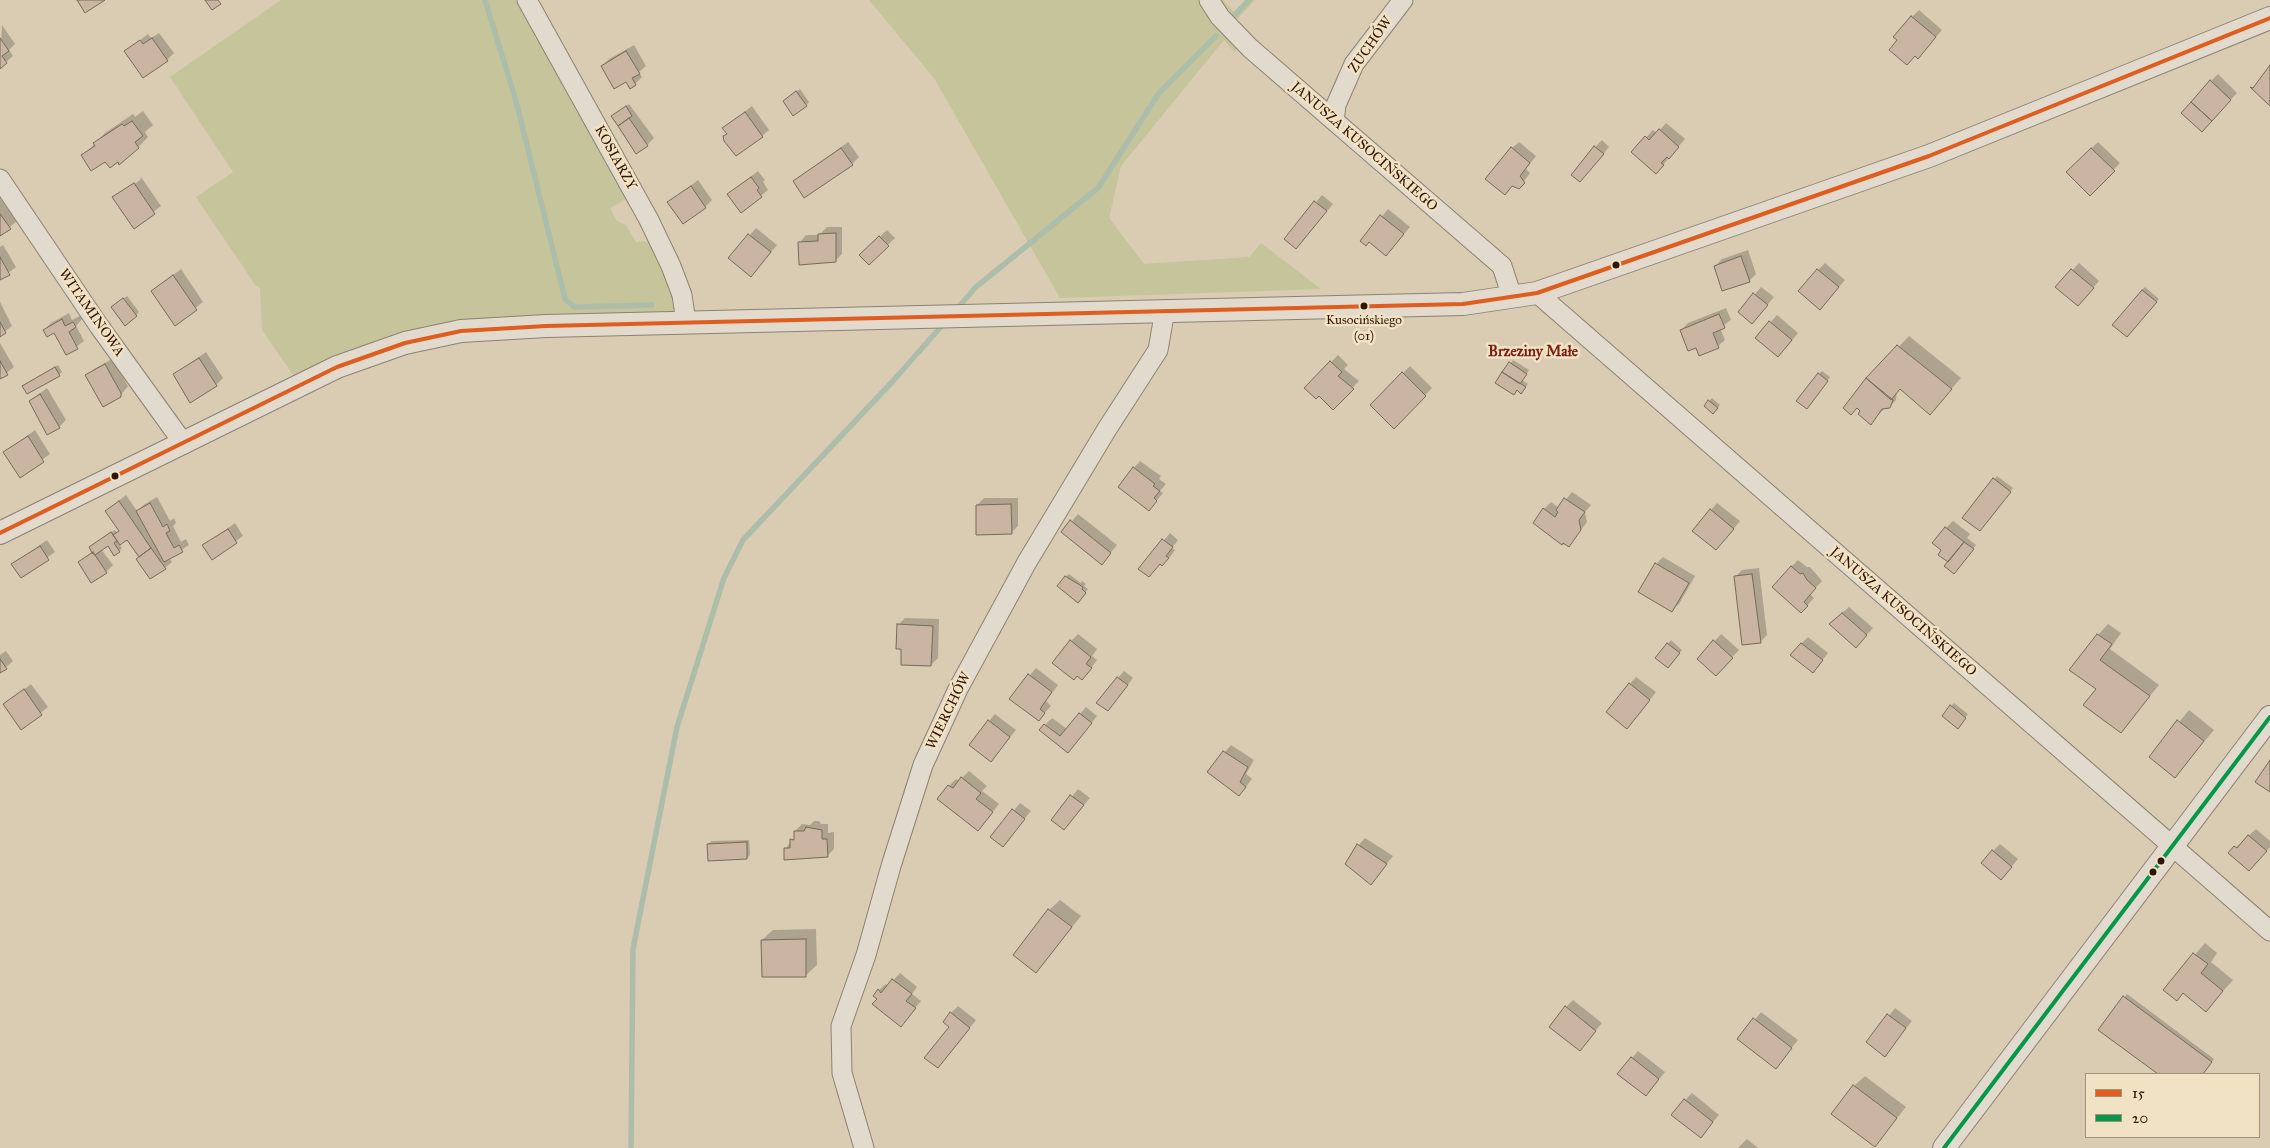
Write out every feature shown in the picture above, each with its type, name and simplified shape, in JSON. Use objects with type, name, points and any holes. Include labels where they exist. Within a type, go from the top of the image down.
[{"type":"street","name":"KOSIARZY","points":[[528,0],[649,220],[671,266],[682,295],[686,322]]},
{"type":"street","name":"JANUSZA KUSOCIŃSKIEGO","points":[[1209,0],[1220,17],[1250,48],[1502,266],[1512,297]]},
{"type":"street","name":"ZUCHÓW","points":[[1334,121],[1336,106],[1354,64],[1403,0]]},
{"type":"street","points":[[0,533],[338,367],[405,343],[461,330],[686,322],[1463,304],[1537,293],[1929,156],[2270,18]]},
{"type":"street","name":"WITAMINOWA","points":[[0,179],[99,326],[184,444]]},
{"type":"street","name":"JANUSZA KUSOCIŃSKIEGO","points":[[1537,293],[2270,931]]},
{"type":"street","name":"WIERCHÓW","points":[[864,1148],[842,1073],[841,1026],[866,954],[890,866],[923,766],[958,689],[1027,562],[1107,429],[1158,350],[1165,310]]},
{"type":"street","points":[[1944,1148],[2270,717]]},
{"type":"green space","points":[[281,0],[521,0],[630,197],[610,208],[617,221],[626,225],[636,242],[644,241],[651,244],[675,295],[674,313],[560,316],[295,378],[262,330],[260,288],[256,286],[196,197],[233,172],[170,77]]},
{"type":"green space","points":[[869,0],[1203,0],[1237,46],[1235,53],[1224,40],[1121,166],[1109,218],[1144,264],[1249,257],[1261,243],[1321,289],[1060,298],[934,78]]},
{"type":"green space","points":[[1215,0],[1223,0],[1234,12],[1245,0],[1255,0],[1233,24]]},
{"type":"building","points":[[77,0],[105,0],[85,13]]},
{"type":"building","points":[[205,0],[218,0],[221,4],[212,10]]},
{"type":"building","points":[[1911,16],[1936,37],[1918,59],[1915,56],[1907,65],[1889,50],[1897,40],[1893,37]]},
{"type":"building","points":[[0,38],[9,51],[2,56],[7,63],[0,69]]},
{"type":"building","points":[[152,38],[168,61],[143,78],[124,51],[140,40],[143,44]]},
{"type":"building","points":[[626,51],[640,74],[632,78],[636,85],[630,89],[626,82],[614,89],[601,66]]},
{"type":"building","points":[[2270,65],[2270,106],[2250,87],[2253,88]]},
{"type":"building","points":[[2210,80],[2231,100],[2212,121],[2191,102]]},
{"type":"building","points":[[796,91],[807,106],[793,116],[783,101]]},
{"type":"building","points":[[2191,102],[2212,121],[2202,132],[2181,113]]},
{"type":"building","points":[[626,106],[632,116],[618,126],[611,116]]},
{"type":"building","points":[[745,112],[763,137],[736,156],[724,141],[723,136],[727,134],[722,128]]},
{"type":"building","points":[[629,118],[648,146],[636,154],[618,126]]},
{"type":"building","points":[[132,121],[143,136],[135,142],[139,148],[119,165],[118,162],[110,168],[105,162],[91,171],[81,155],[95,146],[93,143],[122,124],[124,126]]},
{"type":"building","points":[[1659,129],[1679,147],[1669,159],[1667,157],[1661,163],[1664,165],[1656,174],[1631,152],[1645,136],[1649,140]]},
{"type":"building","points":[[1594,146],[1604,154],[1580,182],[1571,175]]},
{"type":"building","points":[[1511,147],[1530,163],[1520,176],[1525,183],[1519,189],[1512,186],[1505,195],[1485,179]]},
{"type":"building","points":[[841,148],[853,165],[804,198],[793,181]]},
{"type":"building","points":[[2091,148],[2115,171],[2090,196],[2066,172]]},
{"type":"building","points":[[751,177],[759,188],[757,190],[762,197],[741,213],[727,194]]},
{"type":"building","points":[[134,183],[155,214],[134,229],[112,197]]},
{"type":"building","points":[[691,186],[706,208],[683,224],[667,202]]},
{"type":"building","points":[[1314,201],[1327,211],[1296,249],[1284,239]]},
{"type":"building","points":[[0,214],[11,229],[0,236]]},
{"type":"building","points":[[1380,215],[1404,234],[1386,256],[1369,242],[1366,246],[1360,241]]},
{"type":"building","points":[[836,233],[836,262],[799,265],[798,242],[818,241],[818,234]]},
{"type":"building","points":[[748,234],[771,252],[751,277],[728,258]]},
{"type":"building","points":[[879,236],[889,246],[869,265],[859,255]]},
{"type":"building","points":[[1741,256],[1750,282],[1722,291],[1714,266]]},
{"type":"building","points":[[0,257],[10,275],[0,280]]},
{"type":"building","points":[[1817,269],[1839,287],[1820,310],[1798,291]]},
{"type":"building","points":[[2071,269],[2094,288],[2078,306],[2055,287]]},
{"type":"building","points":[[173,275],[197,310],[175,326],[151,291]]},
{"type":"building","points":[[2142,290],[2157,302],[2127,337],[2112,325]]},
{"type":"building","points":[[1753,293],[1768,305],[1752,324],[1738,312]]},
{"type":"building","points":[[123,298],[137,316],[125,326],[111,307]]},
{"type":"building","points":[[1719,314],[1725,328],[1713,333],[1719,348],[1699,356],[1696,348],[1688,351],[1680,330]]},
{"type":"building","points":[[62,319],[65,326],[73,322],[76,327],[69,332],[78,349],[66,355],[54,333],[47,337],[43,330]]},
{"type":"building","points":[[1769,321],[1792,340],[1778,357],[1755,338]]},
{"type":"building","points":[[0,322],[6,333],[0,337]]},
{"type":"building","points":[[1897,345],[1952,389],[1930,415],[1900,389],[1891,400],[1866,378]]},
{"type":"building","points":[[199,358],[217,386],[190,403],[173,374]]},
{"type":"building","points":[[0,361],[8,375],[0,379]]},
{"type":"building","points":[[1330,361],[1342,372],[1338,376],[1354,389],[1333,410],[1319,396],[1316,399],[1304,388]]},
{"type":"building","points":[[1509,362],[1527,374],[1520,384],[1502,372]]},
{"type":"building","points":[[105,364],[121,393],[121,397],[103,407],[85,375]]},
{"type":"building","points":[[55,367],[60,376],[27,394],[22,386]]},
{"type":"building","points":[[1402,372],[1426,396],[1394,429],[1370,405]]},
{"type":"building","points":[[1502,372],[1526,387],[1521,394],[1517,390],[1514,395],[1495,383]]},
{"type":"building","points":[[1818,373],[1828,381],[1807,409],[1796,401]]},
{"type":"building","points":[[1866,378],[1893,400],[1890,408],[1882,409],[1871,425],[1858,414],[1860,411],[1857,408],[1851,415],[1843,408]]},
{"type":"building","points":[[40,394],[60,428],[47,435],[29,401]]},
{"type":"building","points":[[1708,400],[1718,408],[1713,414],[1704,406]]},
{"type":"building","points":[[28,436],[44,462],[20,478],[3,452]]},
{"type":"building","points":[[1133,467],[1155,484],[1153,486],[1160,491],[1154,498],[1157,501],[1149,511],[1118,487]]},
{"type":"building","points":[[1993,478],[2011,492],[1980,531],[1962,518]]},
{"type":"building","points":[[1564,498],[1585,512],[1579,520],[1581,530],[1569,547],[1563,543],[1562,545],[1533,523],[1543,508],[1555,517],[1558,512],[1556,510]]},
{"type":"building","points":[[119,501],[151,548],[139,557],[127,540],[120,545],[113,535],[119,531],[105,511]]},
{"type":"building","points":[[150,503],[163,527],[167,524],[170,531],[166,533],[174,548],[179,545],[183,552],[164,562],[136,511]]},
{"type":"building","points":[[1011,504],[1012,534],[976,535],[976,505]]},
{"type":"building","points":[[1710,509],[1734,529],[1716,550],[1692,531]]},
{"type":"building","points":[[1070,520],[1111,553],[1102,565],[1061,532]]},
{"type":"building","points":[[1945,527],[1964,542],[1948,562],[1938,555],[1941,550],[1932,543]]},
{"type":"building","points":[[228,529],[237,543],[212,560],[202,545]]},
{"type":"building","points":[[111,532],[117,541],[114,543],[120,552],[114,556],[108,546],[95,555],[92,553],[89,547]]},
{"type":"building","points":[[1162,539],[1173,547],[1166,556],[1169,558],[1162,566],[1160,564],[1149,577],[1138,569]]},
{"type":"building","points":[[1964,542],[1974,549],[1954,574],[1944,566]]},
{"type":"building","points":[[40,546],[49,560],[21,578],[11,564]]},
{"type":"building","points":[[151,548],[166,569],[150,579],[136,559]]},
{"type":"building","points":[[93,552],[107,573],[91,583],[78,562]]},
{"type":"building","points":[[1655,563],[1689,583],[1672,612],[1638,592]]},
{"type":"building","points":[[1791,566],[1800,574],[1803,573],[1807,580],[1816,588],[1804,602],[1808,606],[1801,613],[1772,587]]},
{"type":"building","points":[[1752,574],[1761,643],[1742,645],[1734,576]]},
{"type":"building","points":[[1065,576],[1083,587],[1082,589],[1086,593],[1078,603],[1057,586]]},
{"type":"building","points":[[1842,613],[1867,635],[1856,648],[1829,624]]},
{"type":"building","points":[[897,624],[933,626],[931,666],[901,665],[901,649],[896,649]]},
{"type":"building","points":[[2097,634],[2112,644],[2100,660],[2150,696],[2121,733],[2083,705],[2096,689],[2069,670]]},
{"type":"building","points":[[1070,640],[1091,657],[1086,664],[1092,668],[1082,680],[1077,676],[1074,680],[1052,663]]},
{"type":"building","points":[[1713,640],[1733,658],[1716,676],[1697,659]]},
{"type":"building","points":[[1667,643],[1680,653],[1668,668],[1655,658]]},
{"type":"building","points":[[1801,643],[1823,660],[1813,673],[1790,655]]},
{"type":"building","points":[[0,659],[7,669],[0,673]]},
{"type":"building","points":[[1028,674],[1052,692],[1040,709],[1045,713],[1039,721],[1009,699]]},
{"type":"building","points":[[1117,677],[1128,685],[1108,711],[1096,703]]},
{"type":"building","points":[[1629,683],[1650,700],[1627,729],[1606,712]]},
{"type":"building","points":[[24,689],[42,715],[21,730],[3,704]]},
{"type":"building","points":[[1950,705],[1966,718],[1958,729],[1942,716]]},
{"type":"building","points":[[1079,713],[1092,723],[1068,753],[1039,730],[1044,724],[1060,736]]},
{"type":"building","points":[[988,720],[1010,737],[991,762],[969,745]]},
{"type":"building","points":[[2177,720],[2204,741],[2175,778],[2149,757]]},
{"type":"building","points":[[1223,751],[1248,767],[1240,782],[1246,787],[1239,796],[1207,772]]},
{"type":"building","points":[[2270,760],[2270,792],[2255,782]]},
{"type":"building","points":[[961,777],[981,793],[976,799],[993,812],[978,831],[937,799],[948,785],[953,788]]},
{"type":"building","points":[[1070,795],[1084,805],[1064,830],[1051,820]]},
{"type":"building","points":[[1012,809],[1025,819],[1003,847],[990,837]]},
{"type":"building","points":[[806,827],[822,830],[822,839],[827,839],[828,857],[784,860],[784,848],[790,848],[790,839],[794,840],[794,831],[804,831]]},
{"type":"building","points":[[2248,835],[2267,851],[2249,871],[2228,853],[2234,846],[2237,848]]},
{"type":"building","points":[[747,842],[747,859],[708,861],[707,844]]},
{"type":"building","points":[[1357,844],[1387,864],[1371,885],[1345,864]]},
{"type":"building","points":[[1992,850],[2012,867],[2001,880],[1981,863]]},
{"type":"building","points":[[1048,909],[1072,927],[1036,973],[1013,955]]},
{"type":"building","points":[[806,939],[806,977],[762,977],[761,940]]},
{"type":"building","points":[[2193,953],[2208,964],[2201,973],[2223,991],[2206,1012],[2183,993],[2177,1001],[2163,990]]},
{"type":"building","points":[[892,979],[912,994],[906,1001],[916,1008],[901,1027],[872,1004],[877,999],[873,996],[878,989],[881,993]]},
{"type":"building","points":[[2123,996],[2212,1062],[2204,1073],[2157,1073],[2098,1030]]},
{"type":"building","points":[[1565,1006],[1596,1031],[1580,1051],[1549,1027]]},
{"type":"building","points":[[950,1012],[970,1028],[938,1068],[924,1058],[949,1027],[943,1022]]},
{"type":"building","points":[[1887,1014],[1906,1028],[1885,1057],[1866,1042]]},
{"type":"building","points":[[1753,1018],[1792,1048],[1776,1069],[1737,1039]]},
{"type":"building","points":[[1631,1057],[1659,1079],[1646,1096],[1617,1074]]},
{"type":"building","points":[[1853,1085],[1897,1118],[1875,1147],[1831,1114]]},
{"type":"building","points":[[1684,1099],[1713,1122],[1701,1138],[1671,1115]]},
{"type":"waterway","points":[[485,0],[516,101],[565,299],[574,307],[652,305]]},
{"type":"waterway","points":[[1235,15],[1249,0]]},
{"type":"waterway","points":[[956,310],[976,287],[1098,188],[1159,93],[1216,36]]},
{"type":"waterway","points":[[631,1148],[633,949],[677,727],[724,578],[743,540],[893,381],[945,322]]},
{"type":"transit line","name":"15","points":[[0,533],[337,367],[405,343],[461,331],[546,326],[1463,304],[1537,293],[1929,156],[2270,18]]},
{"type":"transit line","name":"20","points":[[1944,1148],[2270,717]]},
{"type":"place","name":"Kusocińskiego (01)","points":[[1364,306]]},
{"type":"district","name":"Brzeziny Małe","points":[[1533,352]]}]
